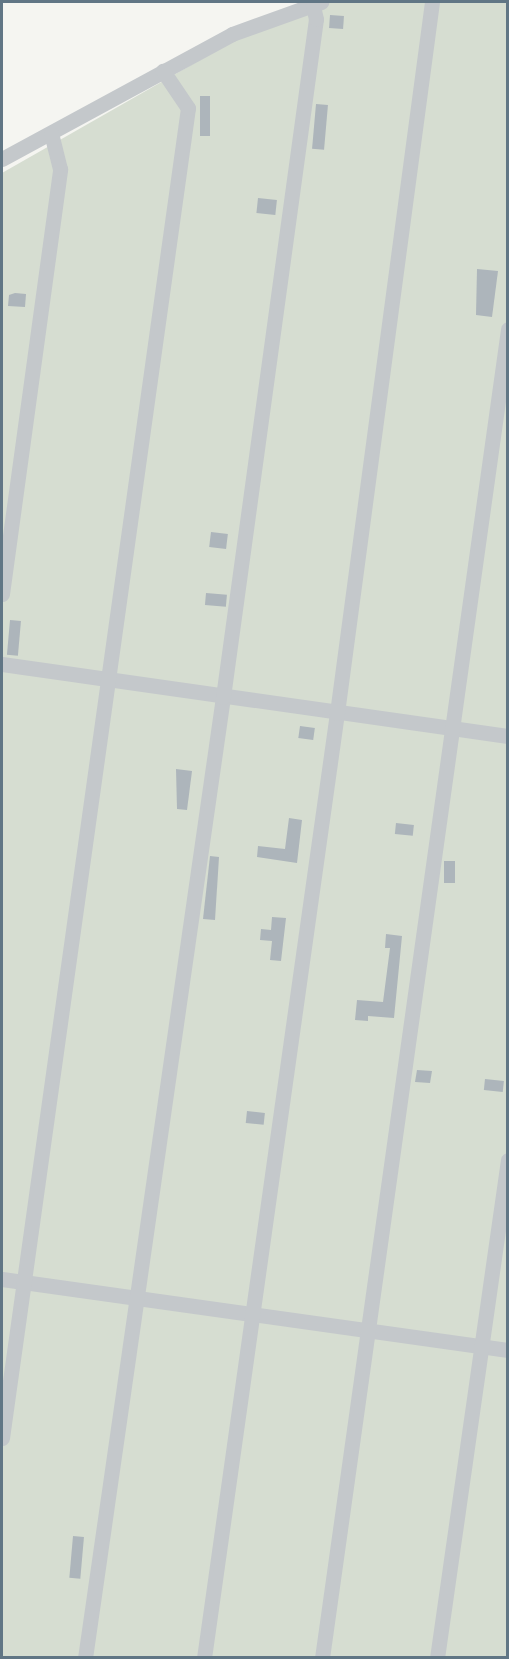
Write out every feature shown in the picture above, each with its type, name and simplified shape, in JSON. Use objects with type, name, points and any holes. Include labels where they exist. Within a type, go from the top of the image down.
[{"type":"street","points":[[204,1658],[337,713],[432,2]]},
{"type":"street","points":[[2,159],[232,34],[318,4],[223,697],[85,1658]]},
{"type":"street","points":[[2,1437],[188,108],[164,71]]},
{"type":"street","points":[[2,594],[60,169],[51,134]]},
{"type":"street","points":[[322,1658],[507,329]]},
{"type":"street","points":[[2,664],[451,730],[507,736]]},
{"type":"street","points":[[437,1658],[507,1160]]},
{"type":"street","points":[[2,1279],[136,1300],[507,1350]]},
{"type":"shaded area","points":[[324,2],[507,2],[507,1657],[2,1658],[2,173],[249,32]]},
{"type":"building","points":[[330,15],[344,16],[343,29],[329,28]]},
{"type":"building","points":[[200,96],[210,96],[210,136],[200,136]]},
{"type":"building","points":[[316,104],[328,105],[324,150],[312,149]]},
{"type":"building","points":[[258,198],[277,200],[275,215],[256,213]]},
{"type":"building","points":[[477,269],[498,271],[492,317],[476,315]]},
{"type":"building","points":[[26,294],[25,307],[8,306],[9,295]]},
{"type":"building","points":[[211,532],[228,534],[226,549],[209,547]]},
{"type":"building","points":[[206,593],[227,595],[226,607],[205,605]]},
{"type":"building","points":[[10,620],[21,621],[18,656],[7,655]]},
{"type":"building","points":[[300,726],[315,728],[313,740],[298,738]]},
{"type":"building","points":[[176,769],[192,771],[187,810],[177,809]]},
{"type":"building","points":[[289,818],[302,820],[297,863],[257,857],[258,846],[285,849]]},
{"type":"building","points":[[396,823],[414,825],[413,836],[395,834]]},
{"type":"building","points":[[210,856],[219,857],[215,920],[203,919]]},
{"type":"building","points":[[444,861],[455,861],[455,883],[444,883]]},
{"type":"building","points":[[272,917],[286,918],[281,961],[270,960],[272,941],[260,940],[261,929],[271,930]]},
{"type":"building","points":[[386,934],[402,936],[394,1018],[368,1016],[368,1021],[355,1020],[357,1000],[383,1002],[390,948],[385,948]]},
{"type":"building","points":[[417,1070],[432,1071],[430,1083],[415,1082]]},
{"type":"building","points":[[485,1079],[504,1081],[503,1092],[484,1090]]},
{"type":"building","points":[[247,1111],[265,1113],[264,1125],[246,1123]]},
{"type":"building","points":[[73,1536],[84,1537],[80,1579],[69,1578]]}]
